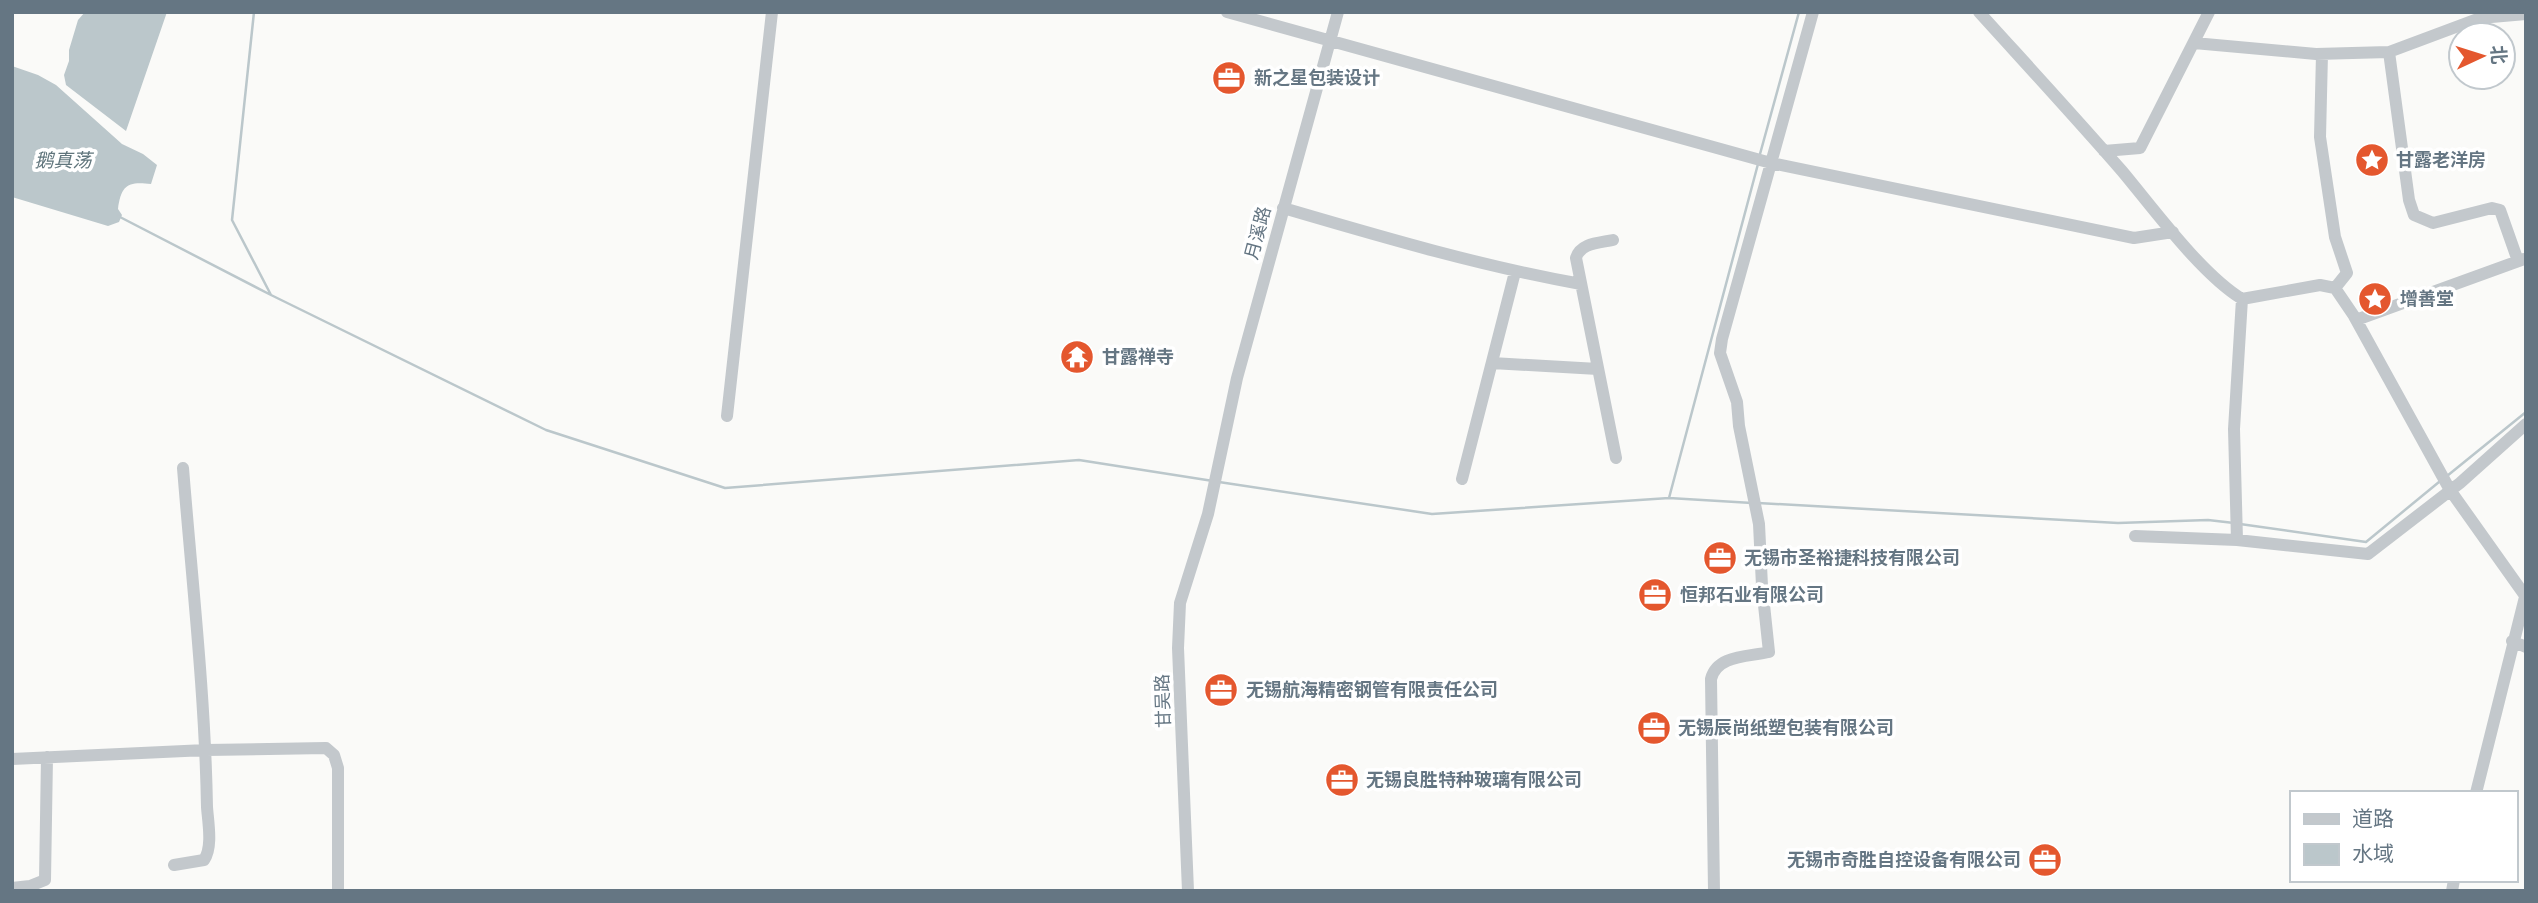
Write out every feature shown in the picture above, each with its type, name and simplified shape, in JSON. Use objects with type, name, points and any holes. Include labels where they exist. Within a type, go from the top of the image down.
[{"type":"street","points":[[727,416],[772,12]]},
{"type":"street","points":[[1227,12],[1763,161],[2134,238],[2174,232]]},
{"type":"street","name":"月溪路","points":[[1208,514],[1237,378],[1338,12]]},
{"type":"street","points":[[1714,891],[1711,679],[1714,669],[1723,662],[1769,652],[1759,524],[1737,402],[1720,354],[1763,161],[1813,12]]},
{"type":"street","points":[[1979,12],[2198,260],[2242,299]]},
{"type":"street","points":[[2104,151],[2140,148],[2209,12]]},
{"type":"street","points":[[2194,43],[2322,54],[2389,52],[2480,18],[2526,14]]},
{"type":"street","points":[[2356,320],[2522,260],[2500,210],[2491,208],[2433,223],[2414,215],[2409,200],[2389,52]]},
{"type":"street","points":[[2322,54],[2320,137],[2335,237],[2347,274],[2336,288]]},
{"type":"street","points":[[1283,208],[1515,272],[1581,284]]},
{"type":"street","points":[[1613,240],[1582,247],[1577,251],[1576,258],[1616,458]]},
{"type":"street","points":[[1462,479],[1515,272]]},
{"type":"street","points":[[2242,299],[2320,285],[2336,288],[2446,482],[2525,597],[2476,791]]},
{"type":"street","points":[[2236,529],[2234,429],[2242,299]]},
{"type":"street","points":[[1493,363],[1598,369]]},
{"type":"street","points":[[2135,536],[2236,529],[2368,554],[2446,482],[2526,424]]},
{"type":"street","points":[[174,865],[199,862],[207,856],[206,750],[183,468]]},
{"type":"street","name":"甘吴路","points":[[1188,891],[1178,648],[1180,603],[1208,514]]},
{"type":"street","points":[[2512,642],[2526,647]]},
{"type":"street","points":[[12,759],[206,750],[326,748],[334,755],[338,768],[338,891]]},
{"type":"street","points":[[12,888],[30,886],[45,880],[47,757]]},
{"type":"water","points":[[85,12],[167,12],[126,131],[66,85],[64,75],[78,20]]},
{"type":"water","name":"鹅真荡","points":[[12,66],[56,85],[122,144],[143,154],[157,165],[151,184],[131,184],[124,190],[118,209],[122,215],[119,222],[108,226],[12,197]]},
{"type":"waterway","points":[[118,216],[271,295],[232,220],[254,12]]},
{"type":"waterway","points":[[1760,154],[1799,12]]},
{"type":"waterway","points":[[1669,498],[1758,164]]},
{"type":"waterway","points":[[271,295],[546,430],[725,488],[1079,460],[1213,481]]},
{"type":"waterway","points":[[2447,476],[2526,412]]},
{"type":"waterway","points":[[1219,482],[1432,514],[1669,498],[1752,503]]},
{"type":"waterway","points":[[2240,524],[2366,542],[2439,482]]},
{"type":"waterway","points":[[1758,503],[2118,523],[2208,520],[2234,523]]},
{"type":"place","name":"新之星包装设计","points":[[1229,78]]},
{"type":"place","name":"甘露老洋房","points":[[2372,160]]},
{"type":"place","name":"增善堂","points":[[2375,299]]},
{"type":"place","name":"甘露禅寺","points":[[1077,357]]},
{"type":"place","name":"无锡市圣裕捷科技有限公司","points":[[1720,558]]},
{"type":"place","name":"恒邦石业有限公司","points":[[1655,595]]},
{"type":"place","name":"无锡航海精密钢管有限责任公司","points":[[1221,690]]},
{"type":"place","name":"无锡辰尚纸塑包装有限公司","points":[[1654,728]]},
{"type":"place","name":"无锡良胜特种玻璃有限公司","points":[[1342,780]]},
{"type":"place","name":"无锡市奇胜自控设备有限公司","points":[[2045,860]]}]
